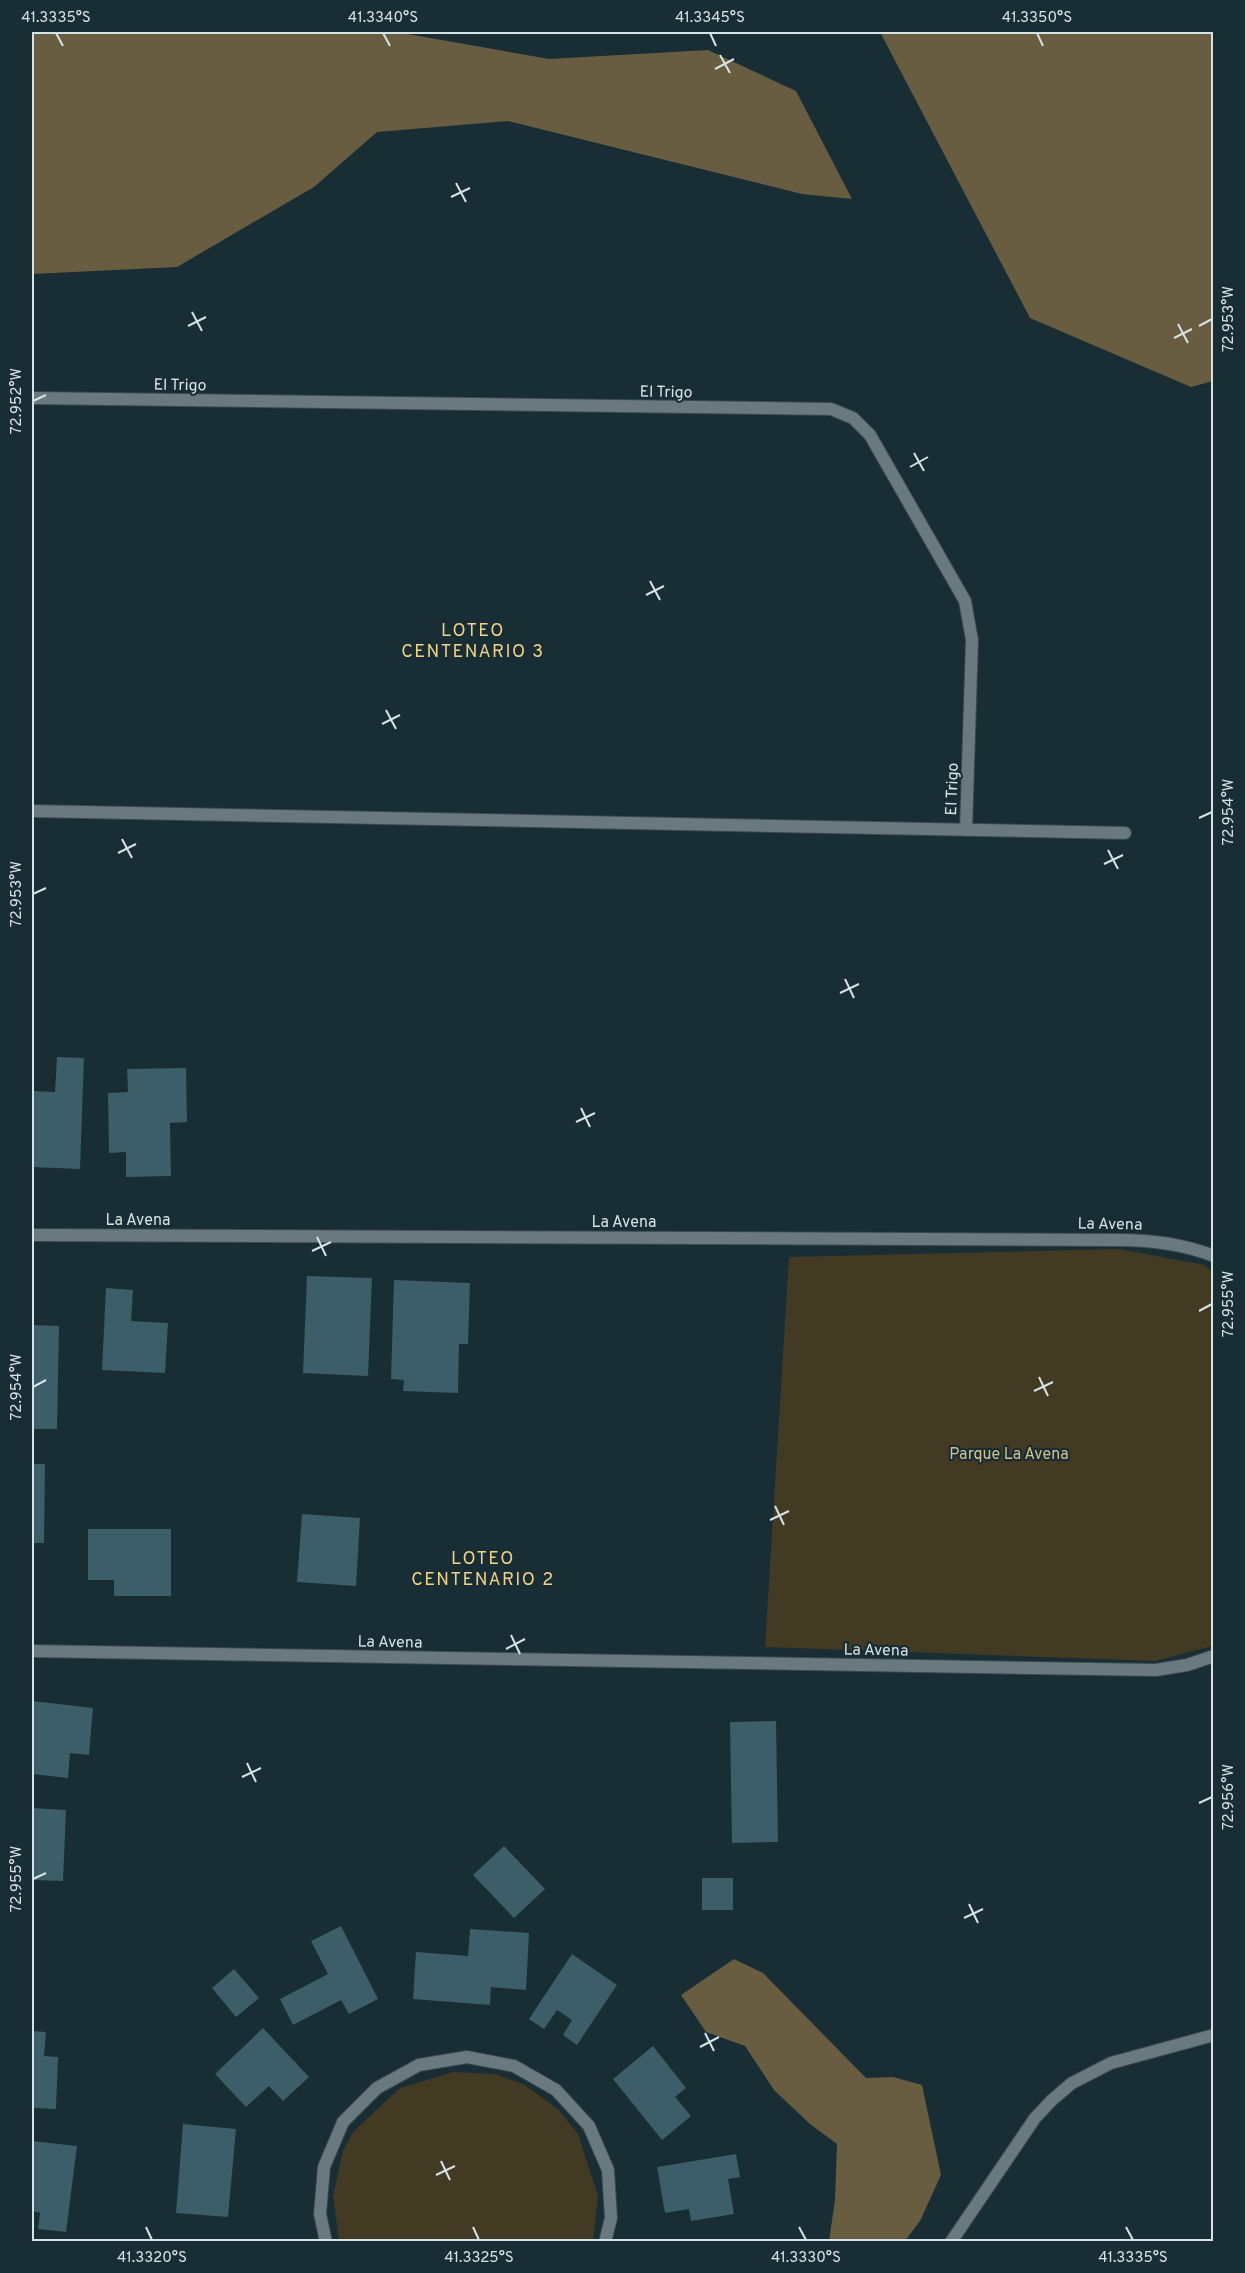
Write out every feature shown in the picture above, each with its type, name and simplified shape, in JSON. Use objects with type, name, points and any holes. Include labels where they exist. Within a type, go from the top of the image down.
[{"type":"street","name":"El Trigo","points":[[32,398],[831,410],[853,418],[870,435],[964,601],[969,617],[972,640],[966,830]]},
{"type":"street","name":"El Trigo","points":[[32,811],[1125,833]]},
{"type":"street","name":"La Avena","points":[[32,1235],[1151,1240],[1182,1246],[1214,1257]]},
{"type":"street","name":"La Avena","points":[[32,1651],[1156,1670],[1187,1665],[1214,1656]]},
{"type":"street","points":[[951,2241],[1035,2118],[1072,2083],[1111,2063],[1214,2035]]},
{"type":"street","points":[[326,2241],[320,2214],[324,2167],[343,2122],[377,2088],[419,2065],[466,2057],[514,2066],[556,2090],[589,2126],[608,2170],[611,2218],[604,2241]]},
{"type":"green space","name":"Parque La Avena","points":[[1119,1249],[1205,1265],[1213,1273],[1213,1646],[1155,1661],[765,1647],[789,1257]]},
{"type":"green space","points":[[453,2072],[495,2074],[523,2084],[558,2109],[578,2134],[598,2196],[593,2241],[339,2241],[333,2196],[343,2151],[353,2132],[400,2088]]},
{"type":"shaded area","points":[[32,32],[396,32],[549,59],[708,50],[796,91],[852,199],[802,194],[508,121],[377,132],[314,187],[177,267],[32,274]]},
{"type":"shaded area","points":[[880,32],[1213,32],[1213,381],[1191,387],[1030,318]]},
{"type":"shaded area","points":[[734,1959],[763,1973],[866,2078],[893,2077],[922,2085],[941,2175],[920,2221],[905,2241],[829,2241],[835,2200],[837,2144],[810,2124],[774,2090],[745,2046],[706,2032],[681,1995]]},
{"type":"building","points":[[57,1057],[84,1058],[80,1169],[32,1167],[32,1091],[55,1092]]},
{"type":"building","points":[[186,1068],[187,1122],[170,1123],[171,1176],[126,1177],[126,1152],[109,1153],[108,1093],[128,1092],[127,1069]]},
{"type":"building","points":[[307,1276],[372,1278],[368,1376],[303,1373]]},
{"type":"building","points":[[394,1280],[470,1283],[468,1344],[459,1344],[458,1393],[403,1391],[404,1380],[391,1379]]},
{"type":"building","points":[[106,1288],[133,1290],[131,1321],[168,1323],[165,1373],[102,1370]]},
{"type":"building","points":[[32,1325],[59,1326],[57,1429],[32,1429]]},
{"type":"building","points":[[32,1464],[45,1464],[44,1543],[32,1543]]},
{"type":"building","points":[[302,1514],[360,1518],[356,1586],[297,1582]]},
{"type":"building","points":[[88,1529],[171,1529],[171,1596],[114,1596],[114,1580],[88,1580]]},
{"type":"building","points":[[32,1701],[93,1708],[89,1755],[70,1753],[68,1778],[32,1774]]},
{"type":"building","points":[[776,1721],[778,1842],[732,1843],[730,1722]]},
{"type":"building","points":[[32,1808],[66,1810],[63,1881],[32,1880]]},
{"type":"building","points":[[504,1846],[545,1889],[514,1918],[473,1875]]},
{"type":"building","points":[[702,1878],[733,1878],[733,1910],[702,1910]]},
{"type":"building","points":[[341,1926],[378,1999],[349,2014],[341,2000],[293,2025],[280,1999],[328,1974],[311,1941]]},
{"type":"building","points":[[470,1929],[529,1933],[526,1990],[491,1987],[490,2005],[413,1999],[416,1952],[468,1956]]},
{"type":"building","points":[[572,1954],[617,1985],[577,2045],[563,2035],[572,2020],[557,2010],[544,2029],[529,2019]]},
{"type":"building","points":[[234,1969],[259,1998],[236,2017],[212,1988]]},
{"type":"building","points":[[263,2028],[309,2077],[283,2101],[269,2086],[246,2107],[215,2074]]},
{"type":"building","points":[[32,2031],[46,2032],[44,2056],[58,2057],[56,2109],[32,2108]]},
{"type":"building","points":[[653,2046],[686,2088],[675,2097],[691,2116],[662,2140],[613,2079]]},
{"type":"building","points":[[183,2124],[236,2129],[228,2217],[176,2213]]},
{"type":"building","points":[[32,2141],[77,2146],[66,2232],[38,2229],[40,2213],[32,2211]]},
{"type":"building","points":[[736,2154],[740,2177],[728,2179],[734,2214],[691,2221],[689,2209],[665,2213],[657,2167]]},
{"type":"district","name":"LOTEO CENTENARIO 3","points":[[473,640]]},
{"type":"district","name":"LOTEO CENTENARIO 2","points":[[483,1568]]}]
